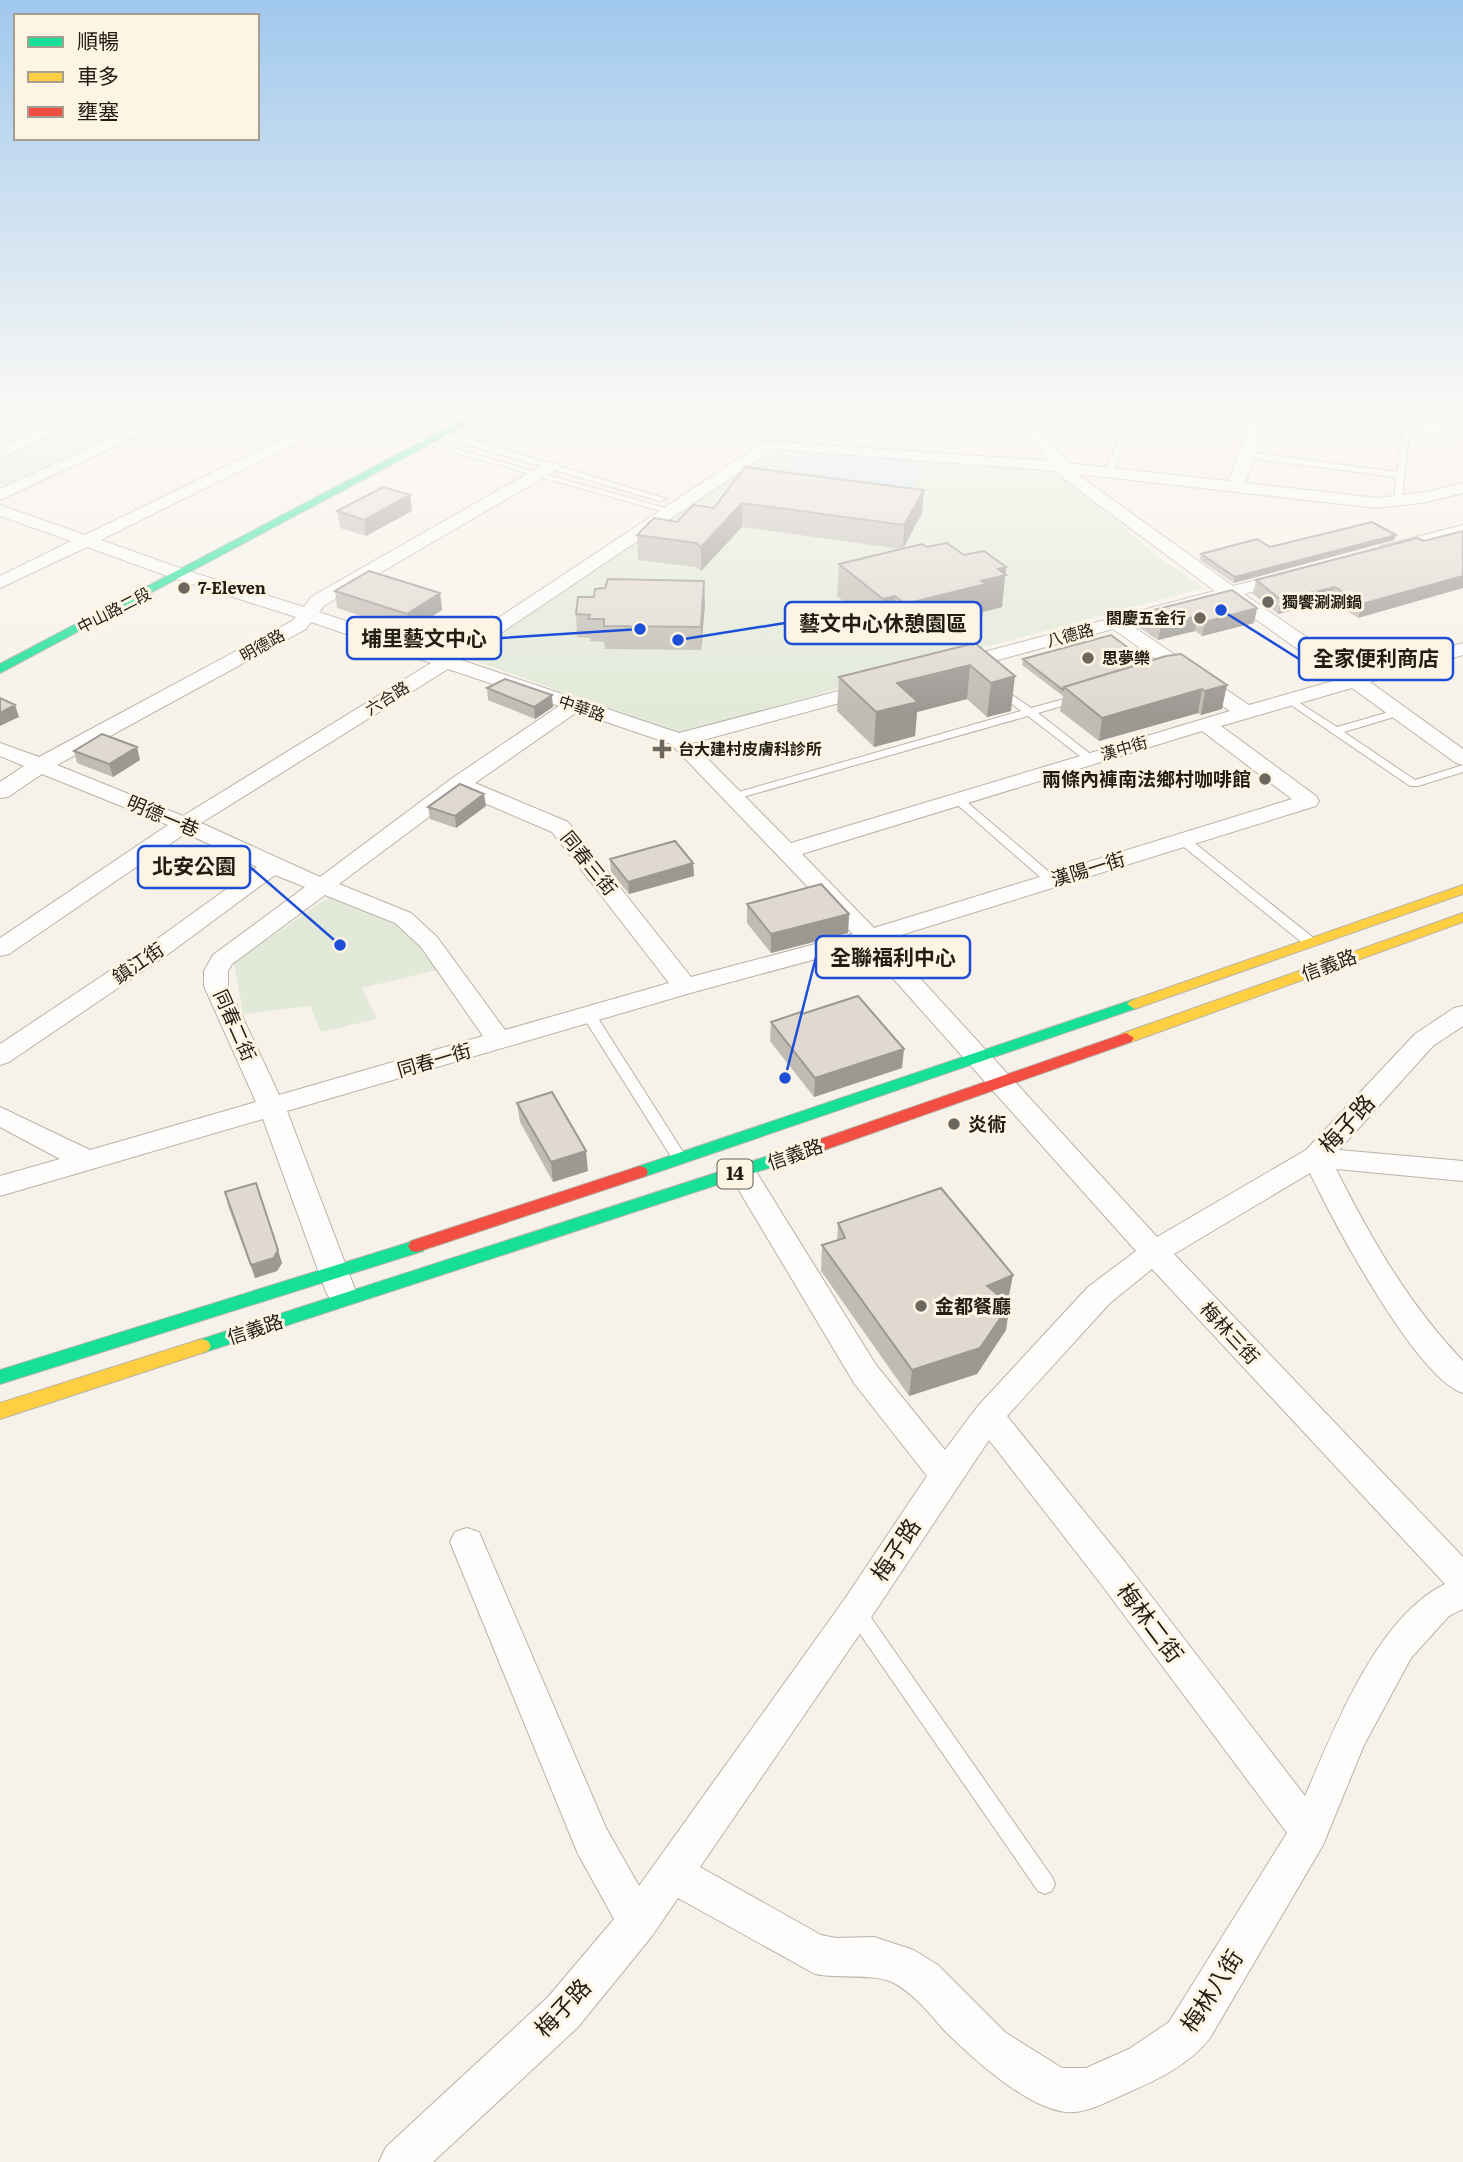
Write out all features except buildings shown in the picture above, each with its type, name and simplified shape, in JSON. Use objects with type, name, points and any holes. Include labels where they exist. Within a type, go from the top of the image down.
[{"type":"main road","name":"中山路二段","points":[[2,666],[182,575],[299,512]]},
{"type":"main road","name":"信義路","points":[[0,1377],[335,1273],[980,1059],[1463,889]]},
{"type":"main road","name":"信義路","points":[[0,1411],[742,1172],[1002,1083],[1463,917]]},
{"type":"street","name":"中華路","points":[[5,512],[182,575],[307,614],[678,740],[869,937],[1002,1083]]},
{"type":"street","points":[[0,583],[148,512]]},
{"type":"street","name":"明德路","points":[[0,792],[41,765],[299,625],[318,601],[472,512]]},
{"type":"street","name":"六合路","points":[[0,949],[185,824],[447,661],[670,512]]},
{"type":"street","points":[[1118,512],[1400,712],[1463,760]]},
{"type":"street","points":[[1372,554],[1463,530]]},
{"type":"street","name":"八德路","points":[[937,670],[968,667],[1116,623],[1309,572]]},
{"type":"street","points":[[1116,623],[1175,671],[1247,713]]},
{"type":"street","name":"漢中街","points":[[786,852],[1089,758],[1463,649]]},
{"type":"street","points":[[678,740],[885,684]]},
{"type":"street","name":"同春二街","points":[[344,1300],[272,1108],[216,986],[216,971],[222,960],[459,784],[574,705]]},
{"type":"street","name":"漢陽一街","points":[[869,937],[1308,801],[1208,725]]},
{"type":"street","name":"明德一巷","points":[[0,749],[185,824],[273,866],[403,918],[429,942],[500,1041]]},
{"type":"street","name":"同春三街","points":[[459,784],[560,827],[685,986]]},
{"type":"street","name":"鎮江街","points":[[0,1056],[162,947],[273,866]]},
{"type":"street","name":"同春一街","points":[[0,1186],[685,986],[869,937]]},
{"type":"street","name":"梅子路","points":[[401,2162],[563,2012],[638,1922],[856,1611],[988,1416],[1098,1295],[1154,1252],[1316,1157],[1424,1040],[1463,1014]]},
{"type":"street","name":"梅林三街","points":[[1002,1083],[1154,1252],[1463,1580]]},
{"type":"street","points":[[0,1116],[88,1161]]},
{"type":"street","points":[[1316,1157],[1463,1171]]},
{"type":"street","points":[[1316,1157],[1339,1205],[1380,1275],[1434,1349],[1463,1381]]},
{"type":"street","points":[[742,1172],[865,1374],[946,1475]]},
{"type":"street","name":"梅林二街","points":[[988,1416],[1112,1573],[1308,1832]]},
{"type":"street","points":[[467,1542],[592,1841],[638,1922]]},
{"type":"street","name":"梅林八街","points":[[673,1873],[814,1954],[836,1958],[874,1957],[900,1964],[923,1979],[991,2048],[1053,2087],[1067,2091],[1087,2089],[1144,2064],[1184,2037],[1195,2023],[1308,1832],[1350,1735],[1398,1647],[1437,1605],[1463,1592]]},
{"type":"lane","points":[[993,684],[1089,758]]},
{"type":"lane","points":[[732,797],[1094,694]]},
{"type":"lane","points":[[1292,701],[1415,784],[1463,768]]},
{"type":"lane","points":[[1338,730],[1400,712]]},
{"type":"lane","points":[[957,799],[1051,880]]},
{"type":"lane","points":[[1183,840],[1310,942]]},
{"type":"lane","points":[[589,1014],[680,1159]]},
{"type":"lane","points":[[856,1611],[1045,1884]]},
{"type":"green space","points":[[681,512],[1106,512],[1156,555],[1204,588],[895,671],[683,735],[467,658]]},
{"type":"green space","points":[[330,896],[408,922],[437,970],[362,988],[377,1019],[321,1032],[310,1006],[243,1014],[234,963]]},
{"type":"traffic: fast","points":[[0,669],[297,512]]},
{"type":"traffic: fast","points":[[640,1172],[1135,1004]]},
{"type":"traffic: fast","points":[[202,1346],[821,1145]]},
{"type":"traffic: fast","points":[[0,1377],[417,1246]]},
{"type":"traffic: slow","points":[[1135,1004],[1463,889]]},
{"type":"traffic: slow","points":[[1126,1038],[1463,917]]},
{"type":"traffic: slow","points":[[0,1411],[202,1346]]},
{"type":"traffic: jam","points":[[821,1145],[1126,1038]]},
{"type":"traffic: jam","points":[[417,1246],[640,1172]]},
{"type":"place","name":"7-Eleven","points":[[184,588]]},
{"type":"place","name":"獨饗涮涮鍋","points":[[1268,602]]},
{"type":"place","name":"全家便利商店","points":[[1221,610]]},
{"type":"place","name":"閤慶五金行","points":[[1200,618]]},
{"type":"place","name":"埔里藝文中心","points":[[640,629]]},
{"type":"place","name":"藝文中心休憩園區","points":[[678,640]]},
{"type":"place","name":"思夢樂","points":[[1088,658]]},
{"type":"place","name":"台大建村皮膚科診所","points":[[662,749]]},
{"type":"place","name":"兩條內褲南法鄉村咖啡館","points":[[1265,779]]},
{"type":"place","name":"北安公園","points":[[340,945]]},
{"type":"place","name":"全聯福利中心","points":[[785,1078]]},
{"type":"place","name":"炎術","points":[[954,1124]]},
{"type":"place","name":"金都餐廳","points":[[921,1306]]}]
